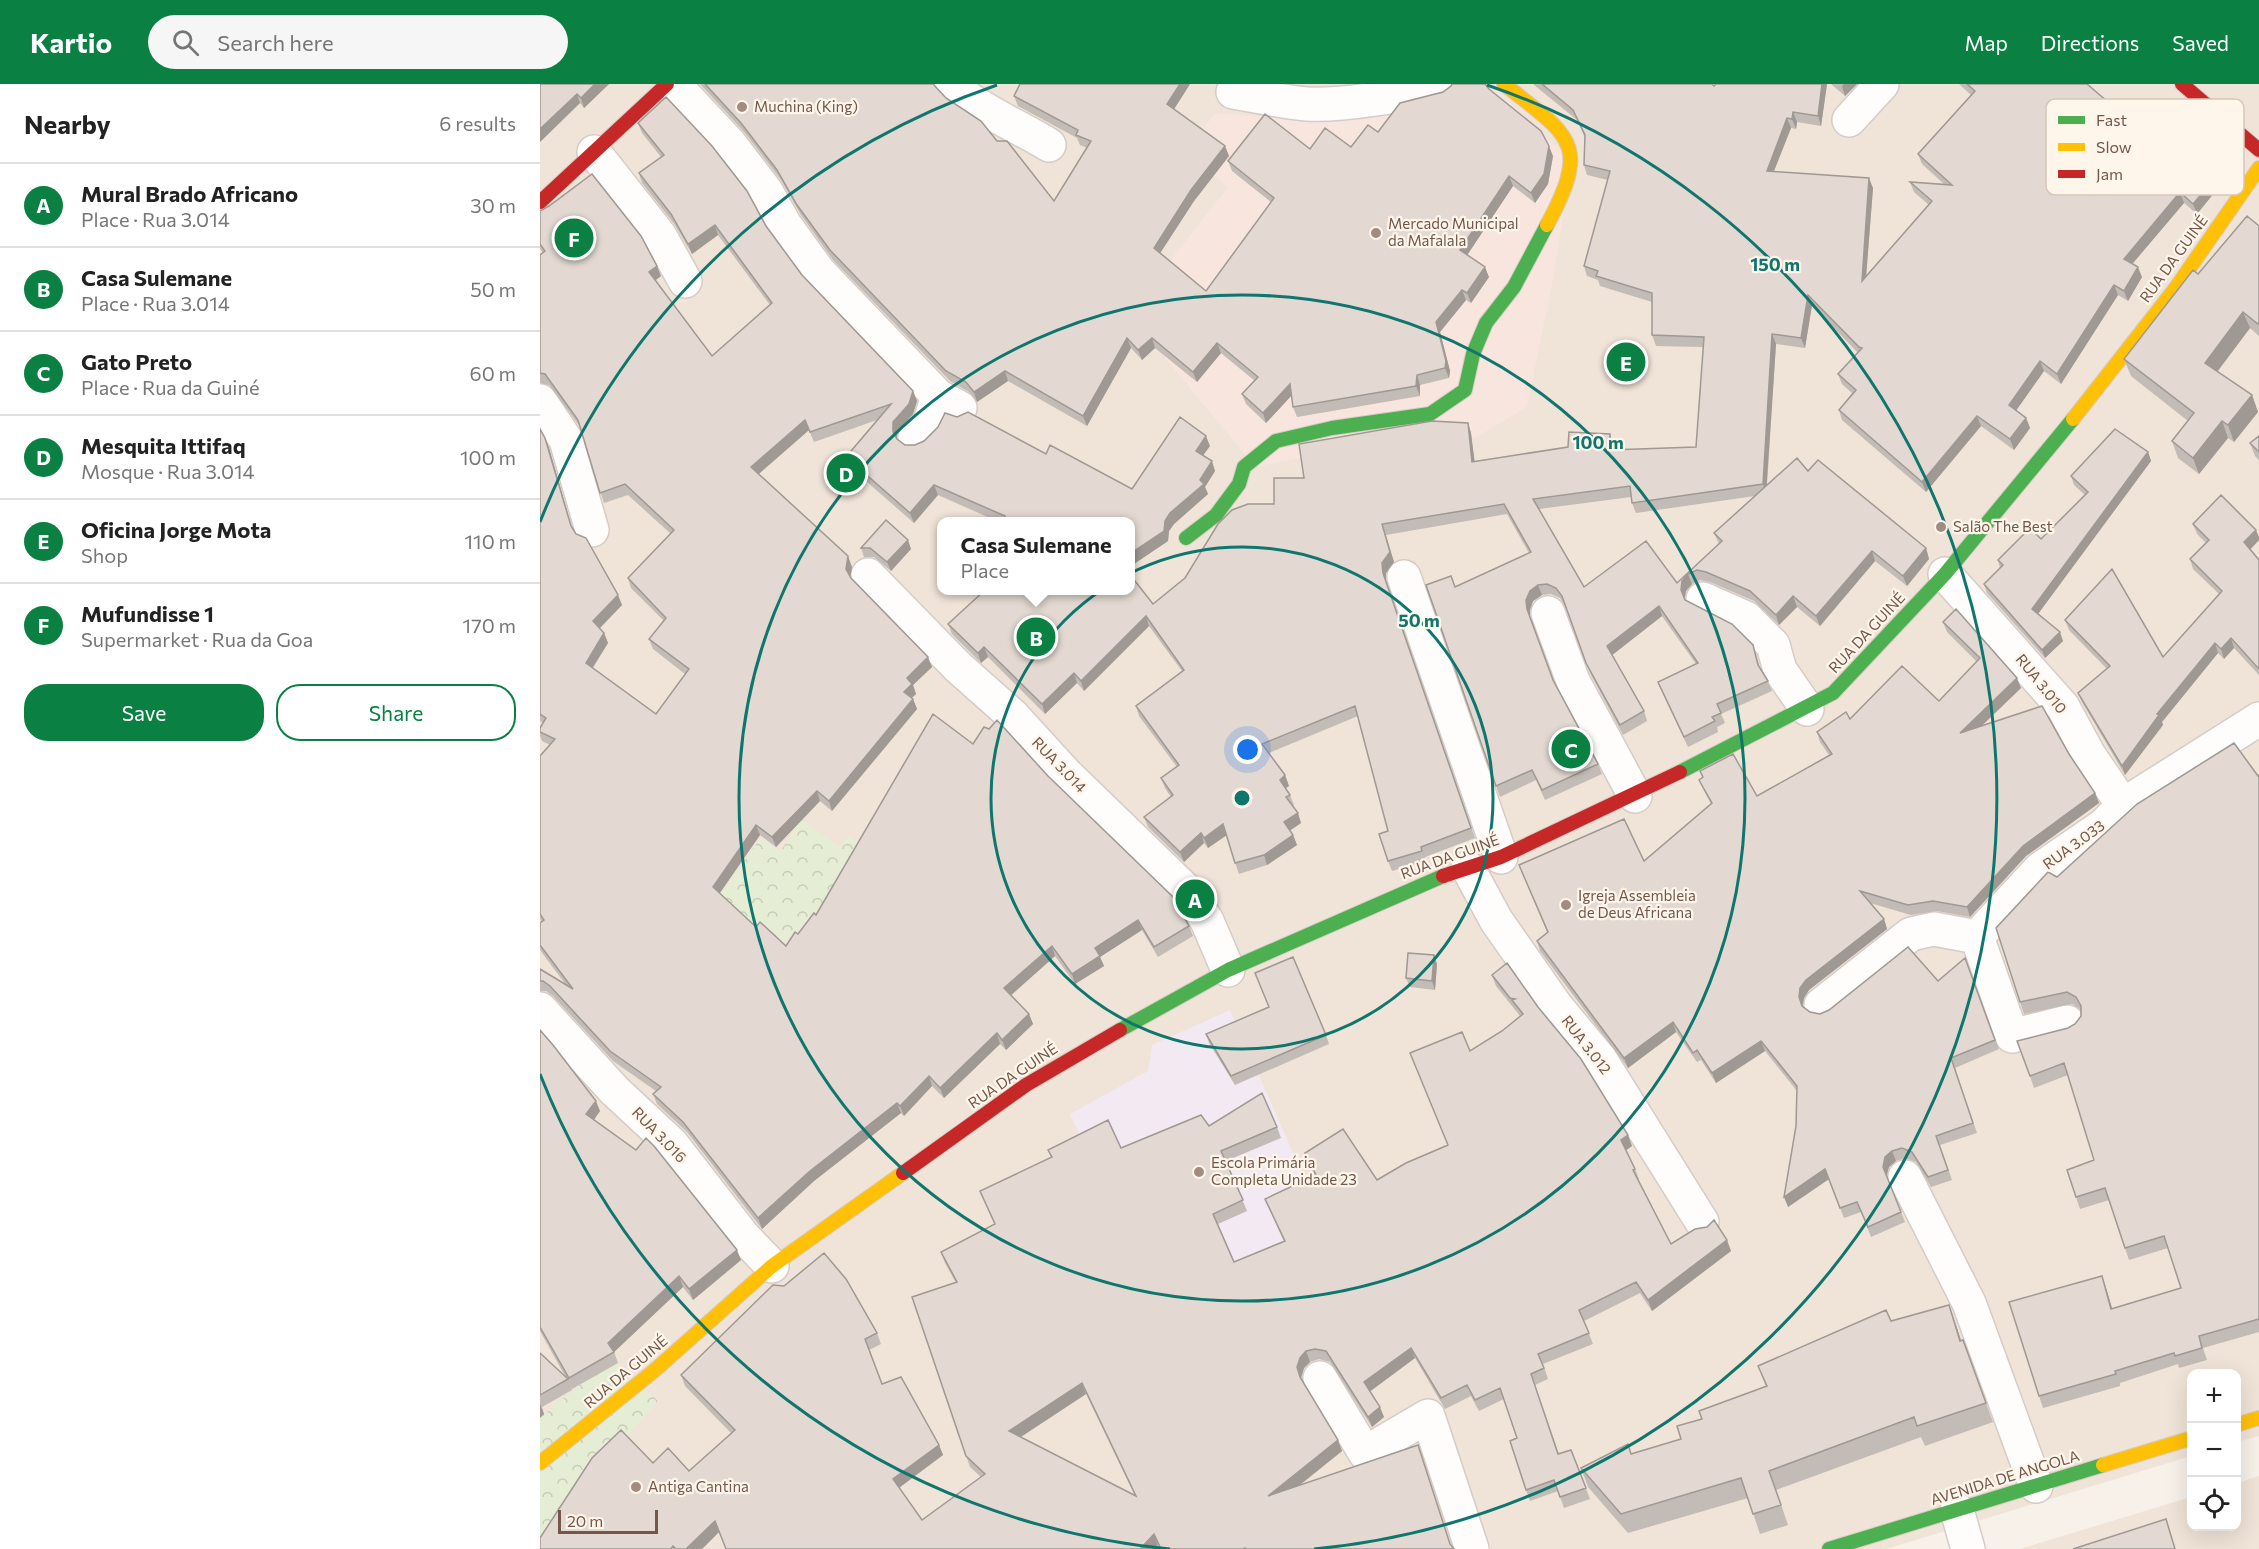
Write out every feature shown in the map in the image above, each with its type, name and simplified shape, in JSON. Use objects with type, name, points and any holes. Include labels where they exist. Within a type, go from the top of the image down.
[{"type":"street","points":[[540,202],[667,84]]},
{"type":"street","points":[[674,84],[730,144],[766,190],[785,225],[819,272],[949,402],[915,437]]},
{"type":"street","points":[[950,84],[979,106],[1006,118],[1049,145]]},
{"type":"street","points":[[1233,92],[1308,104],[1424,91],[1440,84]]},
{"type":"street","points":[[1186,538],[1216,515],[1239,484],[1244,467],[1276,441],[1344,426],[1430,414],[1465,390],[1473,354],[1486,323],[1514,287],[1566,190],[1572,153],[1560,129],[1504,84]]},
{"type":"street","points":[[1850,120],[1882,84]]},
{"type":"street","points":[[2182,84],[2200,99]]},
{"type":"street","points":[[2244,137],[2259,150]]},
{"type":"street","points":[[594,152],[660,236],[686,281]]},
{"type":"street","name":"RUA DA GUINÉ","points":[[2244,190],[2259,168]]},
{"type":"street","name":"RUA DA GUINÉ","points":[[540,1462],[655,1370],[772,1266],[1026,1085],[1074,1055],[1228,970],[1426,881],[1501,857],[1635,796],[1807,709],[1833,693],[1945,574],[2056,441],[2175,289],[2240,195]]},
{"type":"street","points":[[540,401],[566,440],[592,530]]},
{"type":"street","name":"RUA 3.010","points":[[1945,574],[2063,707],[2090,755],[2124,805]]},
{"type":"street","name":"RUA 3.014","points":[[868,575],[958,668],[1012,715],[1065,773],[1190,894],[1207,921],[1228,970]]},
{"type":"street","points":[[1404,577],[1501,857]]},
{"type":"street","points":[[1703,599],[1746,618],[1773,645],[1780,670],[1807,709]]},
{"type":"street","points":[[1548,613],[1573,681],[1635,796]]},
{"type":"street","name":"RUA 3.033","points":[[1977,937],[2040,869],[2104,825],[2124,805],[2197,756],[2259,719]]},
{"type":"street","name":"RUA 3.012","points":[[1468,868],[1496,920],[1556,1006],[1600,1059],[1702,1222]]},
{"type":"street","points":[[1821,1005],[1911,934],[1934,930],[1977,937],[2012,1036],[2067,1022]]},
{"type":"street","name":"RUA 3.016","points":[[540,1009],[615,1091],[672,1144],[744,1237],[772,1266]]},
{"type":"street","points":[[1905,1177],[1969,1303],[2036,1486]]},
{"type":"street","points":[[1320,1378],[1365,1453],[1428,1416],[1472,1549]]},
{"type":"street","points":[[2241,1423],[2259,1418]]},
{"type":"street","name":"AVENIDA DE ANGOLA","points":[[1829,1549],[2187,1440]]},
{"type":"street","points":[[1957,1509],[1968,1549]]},
{"type":"shaded area","points":[[540,84],[2259,84],[2259,1436],[2241,1441],[2241,1369],[2187,1369],[2187,1457],[1886,1549],[540,1549]]},
{"type":"shaded area","name":"Mercado Municipal da Mafalala","points":[[1448,84],[1490,84],[1572,161],[1553,280],[1527,407],[1477,437],[1377,443],[1255,467],[1165,358],[1169,322],[1142,296],[1228,187],[1186,152],[1215,113],[1260,116],[1363,96]]},
{"type":"shaded area","name":"Escola Primária Completa Unidade 23","points":[[1230,1010],[1321,1216],[1323,1238],[1154,1305],[1070,1114],[1148,1071],[1152,1045]]},
{"type":"shaded area","points":[[2259,1476],[2259,1549],[2020,1549],[2187,1498],[2187,1531],[2241,1531],[2241,1482]]},
{"type":"green space","points":[[801,819],[839,846],[849,836],[865,845],[805,940],[794,934],[784,944],[716,900],[761,838],[781,851]]},
{"type":"green space","points":[[618,1363],[658,1401],[540,1538],[540,1418],[578,1386]]},
{"type":"building","points":[[540,84],[595,84],[581,98],[577,94],[540,129]]},
{"type":"building","points":[[705,84],[933,84],[946,98],[981,121],[997,141],[1007,141],[1054,201],[1091,141],[1076,135],[1078,130],[1014,96],[1020,84],[1180,84],[1167,104],[1225,146],[1191,190],[1154,248],[1206,291],[1274,198],[1228,161],[1265,114],[1310,149],[1325,128],[1351,147],[1368,125],[1378,132],[1400,103],[1443,92],[1452,84],[1485,84],[1541,131],[1549,146],[1544,174],[1531,193],[1509,176],[1460,250],[1485,267],[1467,293],[1462,290],[1436,322],[1446,361],[1445,368],[1417,375],[1416,386],[1293,407],[1290,384],[1263,413],[1242,394],[1258,377],[1217,343],[1193,372],[1152,338],[1138,350],[1127,338],[1083,416],[1005,371],[974,392],[966,382],[946,371],[830,250],[797,205],[777,170],[741,123]]},
{"type":"building","points":[[1542,84],[1712,84],[1714,86],[1716,84],[1822,84],[1818,116],[1793,112],[1792,119],[1787,118],[1767,171],[1869,178],[1862,281],[1932,201],[1910,182],[1952,185],[1918,154],[1975,91],[1967,84],[2087,84],[2104,99],[2046,99],[2046,195],[2177,195],[2124,259],[2138,267],[2124,291],[2114,285],[2057,374],[2040,361],[2009,405],[2026,418],[2010,439],[1977,416],[1922,482],[1839,410],[1856,390],[1838,374],[1862,348],[1808,295],[1801,338],[1772,334],[1763,484],[1632,503],[1630,486],[1533,499],[1584,587],[1646,541],[1677,583],[1722,541],[1714,533],[1797,458],[1808,471],[1818,460],[1926,548],[1903,576],[1872,551],[1816,616],[1793,596],[1776,615],[1750,591],[1706,572],[1697,570],[1688,574],[1682,581],[1681,590],[1685,600],[1732,624],[1753,645],[1758,665],[1768,681],[1717,704],[1721,713],[1712,717],[1715,721],[1684,737],[1658,682],[1698,663],[1659,606],[1607,646],[1644,711],[1620,725],[1586,663],[1562,596],[1556,588],[1547,584],[1538,585],[1530,591],[1526,600],[1527,609],[1553,680],[1598,764],[1542,790],[1532,770],[1496,786],[1426,585],[1451,576],[1455,587],[1531,552],[1504,504],[1382,524],[1390,552],[1382,563],[1383,573],[1471,828],[1421,847],[1422,851],[1388,861],[1379,834],[1388,831],[1355,706],[1262,744],[1285,775],[1280,780],[1290,795],[1286,797],[1298,813],[1284,822],[1293,835],[1264,855],[1235,863],[1223,824],[1204,838],[1201,833],[1180,852],[1144,817],[1173,795],[1161,778],[1179,765],[1136,706],[1184,670],[1146,616],[1081,681],[1074,673],[1042,704],[984,647],[978,653],[948,624],[980,595],[1135,595],[1135,581],[1153,604],[1185,578],[1218,524],[1232,510],[1248,504],[1274,504],[1274,478],[1304,478],[1299,444],[1432,421],[1468,423],[1472,462],[1568,447],[1569,432],[1610,434],[1609,450],[1696,447],[1704,337],[1652,335],[1652,293],[1596,276],[1598,271],[1584,266],[1610,171],[1584,165],[1585,135],[1573,110]]},
{"type":"building","points":[[666,97],[712,146],[747,191],[766,226],[802,275],[913,391],[909,404],[893,422],[893,432],[897,439],[905,445],[915,445],[924,441],[938,427],[945,413],[957,417],[968,412],[1046,454],[1050,445],[1132,489],[1180,417],[1206,436],[1196,451],[1212,461],[1200,480],[1204,484],[1170,513],[1165,521],[1164,531],[1135,550],[1135,517],[1005,517],[934,485],[910,513],[846,457],[891,404],[810,432],[805,420],[751,467],[848,556],[846,569],[851,578],[928,657],[907,678],[912,684],[904,692],[913,699],[829,801],[817,791],[772,837],[756,825],[713,887],[756,927],[760,922],[786,946],[795,932],[798,934],[814,913],[816,915],[933,714],[973,744],[984,727],[989,729],[997,720],[1048,776],[1172,896],[1189,926],[1154,947],[1138,920],[1095,948],[1100,956],[1072,974],[1052,946],[1004,988],[1029,1014],[1002,1040],[997,1033],[940,1088],[929,1076],[900,1106],[897,1103],[810,1171],[758,1218],[683,1122],[653,1094],[661,1087],[610,1051],[550,986],[540,981],[540,969],[573,989],[540,945],[540,923],[544,920],[540,914],[540,756],[555,739],[540,732],[546,718],[540,714],[540,429],[545,438],[571,526],[576,534],[586,538],[618,595],[593,621],[604,633],[586,663],[656,714],[689,669],[649,639],[666,618],[628,578],[674,530],[625,484],[600,493],[578,420],[545,374],[540,373],[540,255],[545,251],[540,244],[540,211],[592,174],[641,236],[657,266],[649,272],[712,356],[772,303],[715,225],[688,244],[671,214],[639,173],[664,155],[638,123]]},
{"type":"building","points":[[2183,195],[2201,195],[2193,204]]},
{"type":"building","points":[[2247,216],[2259,226],[2259,322],[2258,324],[2243,312],[2205,363],[2252,395],[2228,425],[2222,421],[2193,458],[2172,441],[2194,413],[2124,359],[2193,270],[2198,274]]},
{"type":"building","points":[[2115,429],[2148,452],[2032,609],[2060,632],[2042,650],[1984,584],[2003,565],[1998,560],[2030,528],[2041,539],[2088,492],[2071,476]]},
{"type":"building","points":[[2259,436],[2259,452],[2250,443]]},
{"type":"building","points":[[2221,495],[2256,530],[2244,542],[2259,560],[2259,669],[2231,638],[2221,649],[2215,643],[2157,714],[2159,715],[2122,766],[2078,693],[2110,666],[2065,620],[2112,569],[2163,657],[2222,591],[2190,559],[2209,540],[2193,524]]},
{"type":"building","points":[[886,520],[908,540],[887,562],[870,548],[861,548]]},
{"type":"building","points":[[1956,609],[2017,678],[1960,733],[2042,706],[2069,754],[2095,793],[2023,846],[1967,907],[1933,901],[1908,905],[1860,891],[1884,919],[1806,980],[1800,988],[1799,997],[1802,1006],[1810,1012],[1820,1014],[1829,1010],[1908,947],[1938,981],[1965,958],[1995,1040],[1951,1058],[1973,1123],[1936,1136],[1948,1170],[1928,1177],[1912,1152],[1902,1148],[1892,1151],[1885,1157],[1883,1167],[1901,1212],[1868,1227],[1857,1202],[1840,1208],[1825,1169],[1784,1197],[1796,1126],[1797,1086],[1761,1041],[1712,1073],[1697,1050],[1693,1053],[1673,1022],[1624,1058],[1537,941],[1548,932],[1519,865],[1624,819],[1644,861],[1712,803],[1699,780],[1703,777],[1700,771],[1733,754],[1757,796],[1832,754],[1817,732],[1846,712],[1850,719],[1902,666],[1939,701],[1980,658],[1943,622]]},
{"type":"building","points":[[2234,743],[2259,775],[2259,1319],[2199,1336],[2202,1348],[2175,1356],[2174,1353],[2115,1371],[2116,1374],[2039,1396],[2009,1302],[2102,1276],[2111,1309],[2181,1288],[2164,1236],[2125,1248],[2105,1188],[2076,1197],[2067,1170],[2094,1160],[2064,1063],[2030,1076],[2017,1041],[2068,1028],[2075,1024],[2081,1016],[2081,1006],[2076,997],[2067,992],[2020,1002],[1996,928],[2048,872],[2057,877],[2137,804]]},
{"type":"building","points":[[1408,953],[1434,955],[1432,981],[1406,978]]},
{"type":"building","points":[[1293,957],[1326,1035],[1231,1076],[1206,1034],[1269,1007],[1255,973]]},
{"type":"building","points":[[1507,963],[1538,1007],[1581,1059],[1628,1135],[1621,1140],[1635,1169],[1633,1170],[1671,1244],[1695,1229],[1707,1227],[1714,1220],[1727,1240],[1648,1300],[1636,1282],[1579,1310],[1589,1333],[1538,1354],[1544,1368],[1531,1374],[1558,1454],[1571,1450],[1586,1488],[1560,1497],[1554,1480],[1526,1490],[1510,1441],[1517,1438],[1500,1388],[1475,1400],[1467,1385],[1441,1398],[1411,1348],[1364,1382],[1380,1407],[1368,1417],[1326,1351],[1315,1349],[1306,1351],[1297,1367],[1300,1377],[1338,1440],[1268,1496],[1418,1445],[1450,1544],[1454,1549],[1161,1549],[1154,1534],[1140,1549],[726,1549],[715,1521],[686,1549],[676,1549],[673,1546],[671,1549],[540,1549],[540,1538],[592,1458],[621,1430],[653,1463],[668,1448],[689,1471],[735,1430],[681,1375],[773,1285],[784,1286],[824,1253],[846,1279],[877,1333],[865,1339],[882,1384],[901,1377],[939,1445],[893,1479],[922,1520],[985,1474],[966,1456],[912,1297],[957,1282],[941,1252],[995,1224],[980,1191],[1052,1157],[1048,1150],[1108,1120],[1121,1148],[1201,1115],[1209,1126],[1262,1093],[1277,1127],[1221,1151],[1243,1200],[1213,1214],[1234,1262],[1285,1241],[1265,1199],[1316,1175],[1305,1153],[1343,1129],[1377,1180],[1406,1163],[1448,1145],[1410,1053],[1462,1032],[1470,1051],[1502,1031],[1523,1014],[1512,1000],[1515,999],[1510,998],[1492,975]],"holes":[[[1082,1383],[1136,1496],[1009,1431]]]},
{"type":"building","points":[[540,1030],[596,1101],[586,1114],[636,1150],[646,1138],[737,1250],[689,1289],[679,1276],[608,1343],[614,1352],[569,1378],[540,1327]]},
{"type":"building","points":[[1949,1305],[1960,1341],[1963,1340],[1986,1403],[1917,1426],[1914,1417],[1769,1471],[1781,1505],[1753,1514],[1741,1478],[1621,1514],[1581,1468],[1628,1444],[1631,1454],[1681,1439],[1677,1426],[1702,1419],[1699,1411],[1767,1386],[1758,1366],[1886,1310],[1891,1321]]},
{"type":"building","points":[[540,1353],[568,1379],[540,1395]]},
{"type":"building","points":[[2166,1519],[2175,1549],[2073,1549]]},
{"type":"traffic: fast","points":[[1186,538],[1216,515],[1239,484],[1244,467],[1276,441],[1332,428],[1430,414],[1465,390],[1473,354],[1486,323],[1514,287],[1547,225]]},
{"type":"traffic: fast","points":[[1680,772],[1833,693],[1945,574],[2073,419]]},
{"type":"traffic: fast","points":[[1120,1030],[1228,970],[1443,876]]},
{"type":"traffic: fast","points":[[1829,1549],[2103,1465]]},
{"type":"traffic: slow","points":[[1504,84],[1544,116],[1567,143],[1570,158],[1568,175],[1561,197],[1547,225]]},
{"type":"traffic: slow","points":[[2244,190],[2259,168]]},
{"type":"traffic: slow","points":[[2073,419],[2175,289],[2240,195]]},
{"type":"traffic: slow","points":[[540,1463],[655,1370],[772,1266],[903,1173]]},
{"type":"traffic: slow","points":[[2241,1423],[2259,1418]]},
{"type":"traffic: slow","points":[[2103,1465],[2187,1440]]},
{"type":"traffic: jam","points":[[540,202],[667,84]]},
{"type":"traffic: jam","points":[[2182,84],[2200,99]]},
{"type":"traffic: jam","points":[[2244,137],[2259,150]]},
{"type":"traffic: jam","points":[[1443,876],[1501,857],[1680,772]]},
{"type":"traffic: jam","points":[[903,1173],[1026,1085],[1120,1030]]},
{"type":"place","name":"Muchina (King)","points":[[742,107]]},
{"type":"place","name":"Mercado Municipal da Mafalala","points":[[1376,233]]},
{"type":"place","name":"Mufundisse 1","points":[[574,238]]},
{"type":"place","name":"Oficina Jorge Mota","points":[[1626,362]]},
{"type":"place","name":"Mesquita Ittifaq","points":[[846,473]]},
{"type":"place","name":"Salão The Best","points":[[1941,527]]},
{"type":"place","name":"Casa Sulemane","points":[[1036,637]]},
{"type":"place","name":"Gato Preto","points":[[1571,749]]},
{"type":"place","name":"Mural Brado Africano","points":[[1195,899]]},
{"type":"place","name":"Igreja Assembleia de Deus Africana","points":[[1566,905]]},
{"type":"place","name":"Escola Primária Completa Unidade 23","points":[[1199,1172]]},
{"type":"place","name":"Antiga Cantina","points":[[636,1487]]}]
